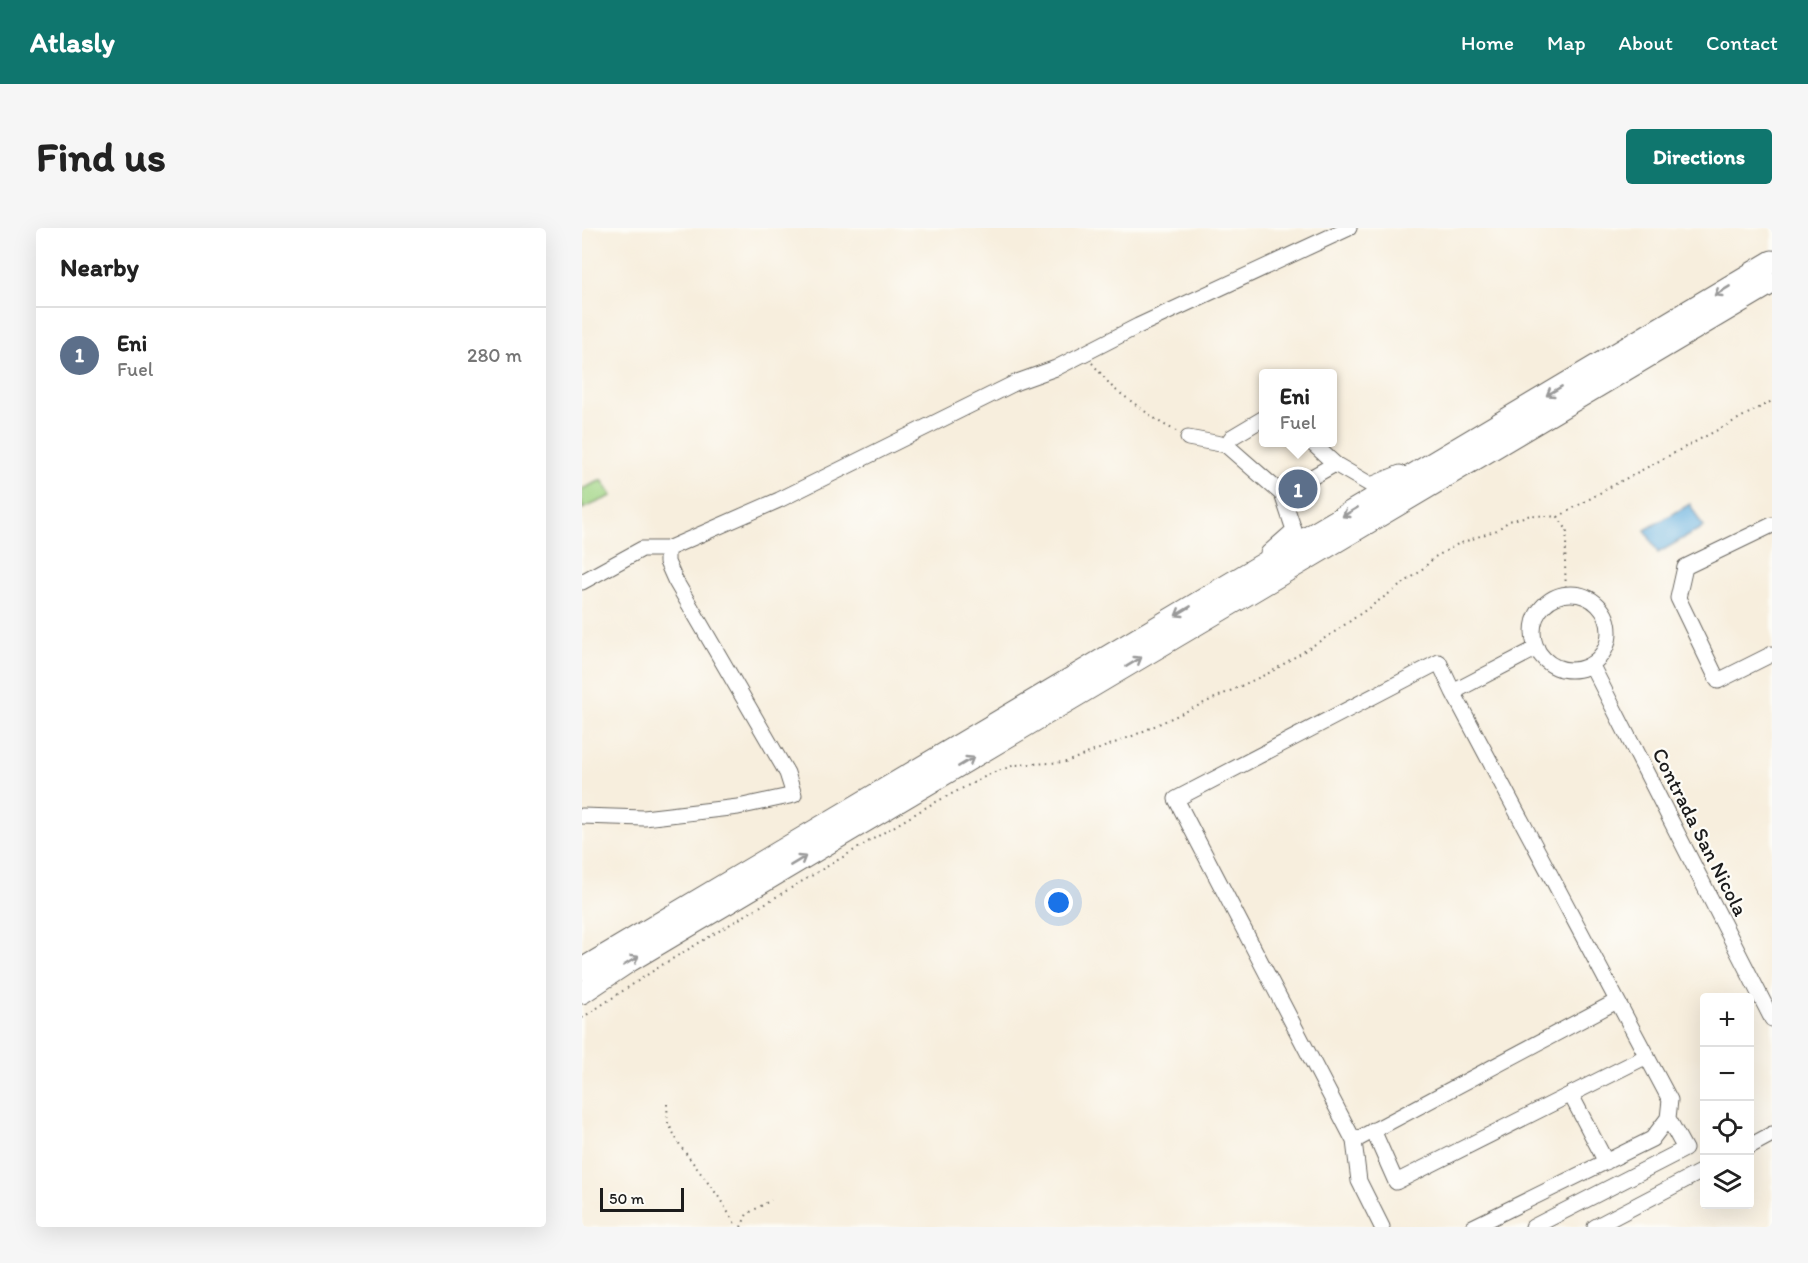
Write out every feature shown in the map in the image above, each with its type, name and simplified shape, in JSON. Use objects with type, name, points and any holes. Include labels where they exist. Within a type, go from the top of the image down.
[{"type":"highway","points":[[582,969],[1772,261]]},
{"type":"highway","points":[[582,993],[640,955],[1772,283]]},
{"type":"street","points":[[582,582],[642,549],[667,549],[779,500],[1007,387],[1056,368],[1158,316],[1349,228]]},
{"type":"street","points":[[1226,445],[1232,436],[1259,420]]},
{"type":"street","points":[[1188,438],[1226,445],[1281,494],[1294,530],[1236,580]]},
{"type":"street","points":[[1316,447],[1335,464],[1371,485],[1466,443]]},
{"type":"street","points":[[1281,494],[1335,464]]},
{"type":"street","points":[[1772,525],[1685,567],[1678,598],[1718,681],[1772,654]]},
{"type":"street","points":[[582,816],[644,818],[738,807],[794,795],[787,774],[675,580],[667,562],[667,549]]},
{"type":"street","points":[[1566,594],[1578,594],[1598,605],[1605,614],[1608,625],[1609,636],[1606,647],[1600,657],[1583,668],[1565,669],[1549,662],[1537,648],[1534,631],[1538,614],[1550,601],[1566,594]]},
{"type":"street","points":[[1453,692],[1537,648]]},
{"type":"street","points":[[1382,1227],[1359,1181],[1354,1141],[1176,799],[1439,662],[1670,1100],[1668,1118],[1652,1139],[1473,1227]]},
{"type":"street","name":"Contrada San Nicola","points":[[1591,664],[1772,1019]]},
{"type":"street","points":[[1354,1141],[1617,1001]]},
{"type":"street","points":[[1373,1130],[1396,1182],[1647,1056]]},
{"type":"street","points":[[1571,1095],[1606,1162]]},
{"type":"street","points":[[1533,1227],[1685,1149],[1668,1118]]},
{"type":"street","points":[[1754,1143],[1772,1134]]},
{"type":"street","points":[[1603,1225],[1700,1172]]},
{"type":"path","points":[[1084,354],[1113,388],[1161,423],[1188,438]]},
{"type":"path","points":[[582,1018],[673,959],[930,805],[992,773],[1015,765],[1066,762],[1135,735],[1271,672],[1336,631],[1418,573],[1435,557],[1458,544],[1497,530],[1509,521],[1531,515],[1558,518],[1610,487],[1772,401]]},
{"type":"path","points":[[1558,518],[1567,530],[1566,594]]},
{"type":"path","points":[[667,1104],[668,1123],[681,1147],[718,1196],[737,1227]]},
{"type":"path","points":[[741,1227],[747,1214],[771,1200]]},
{"type":"green space","points":[[602,480],[612,496],[582,509],[582,489]]},
{"type":"water","points":[[1690,504],[1703,527],[1658,553],[1645,530]]},
{"type":"place","name":"Eni","points":[[1298,489]]}]
